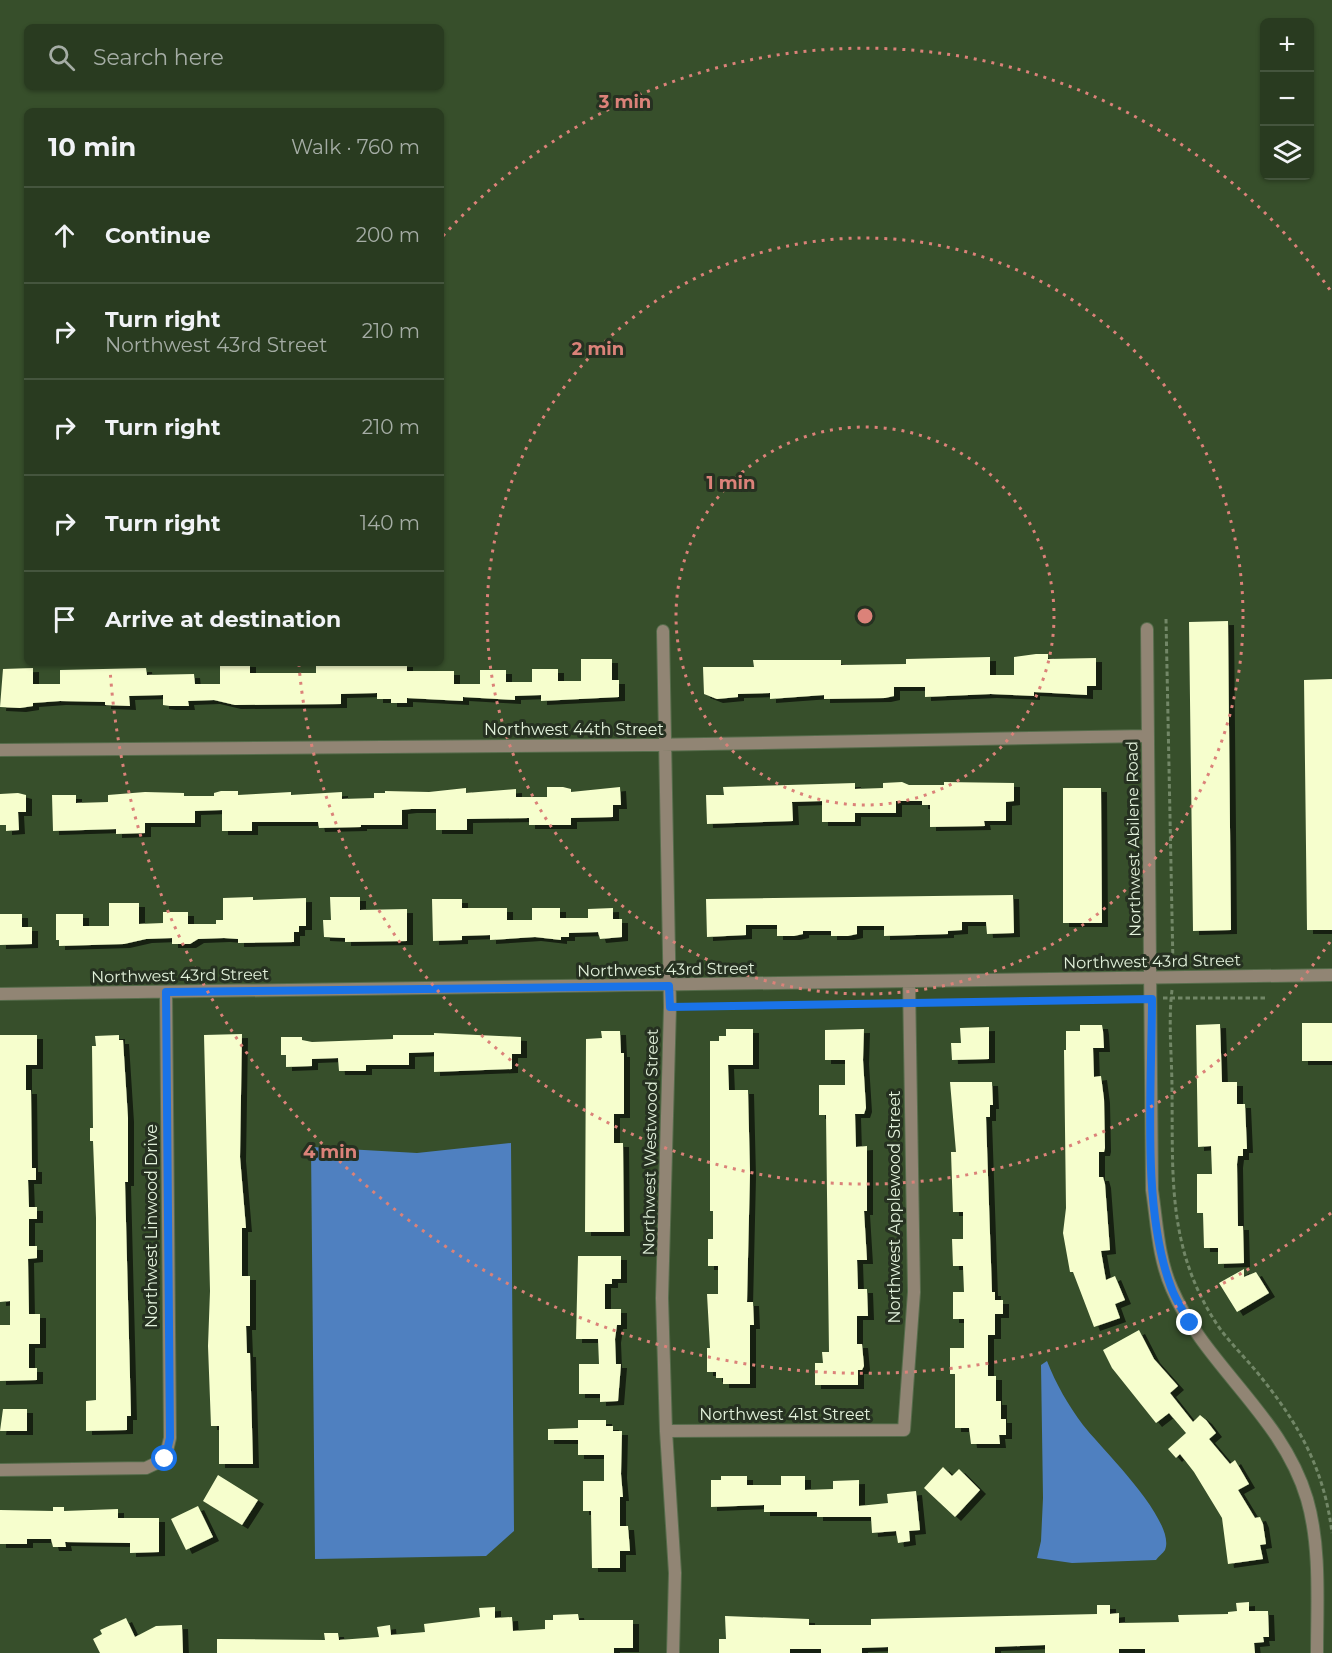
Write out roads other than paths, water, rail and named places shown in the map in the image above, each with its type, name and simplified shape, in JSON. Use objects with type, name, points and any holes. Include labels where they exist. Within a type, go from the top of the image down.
[{"type":"street","name":"Northwest Abilene Road","points":[[1147,629],[1152,1190],[1161,1251],[1171,1288],[1190,1323],[1271,1425],[1293,1465],[1307,1498],[1314,1538],[1317,1653]]},
{"type":"street","name":"Northwest Westwood Street","points":[[663,631],[670,1007],[662,1298],[666,1431],[675,1573],[674,1653]]},
{"type":"street","name":"Northwest 44th Street","points":[[0,750],[666,744],[1147,736]]},
{"type":"street","name":"Northwest 43rd Street","points":[[0,994],[909,983],[1151,976],[1332,975]]},
{"type":"street","name":"Northwest Applewood Street","points":[[904,1430],[914,1292],[909,983]]},
{"type":"street","name":"Northwest Linwood Drive","points":[[0,1470],[146,1468],[165,1459],[170,1438],[166,992]]},
{"type":"street","name":"Northwest 41st Street","points":[[666,1431],[904,1430]]},
{"type":"water","points":[[511,1143],[514,1531],[486,1556],[315,1559],[311,1147],[417,1153]]},
{"type":"water","points":[[1047,1361],[1067,1402],[1135,1485],[1160,1521],[1166,1537],[1165,1550],[1156,1560],[1072,1563],[1037,1558],[1041,1541],[1043,1498],[1041,1365]]}]
